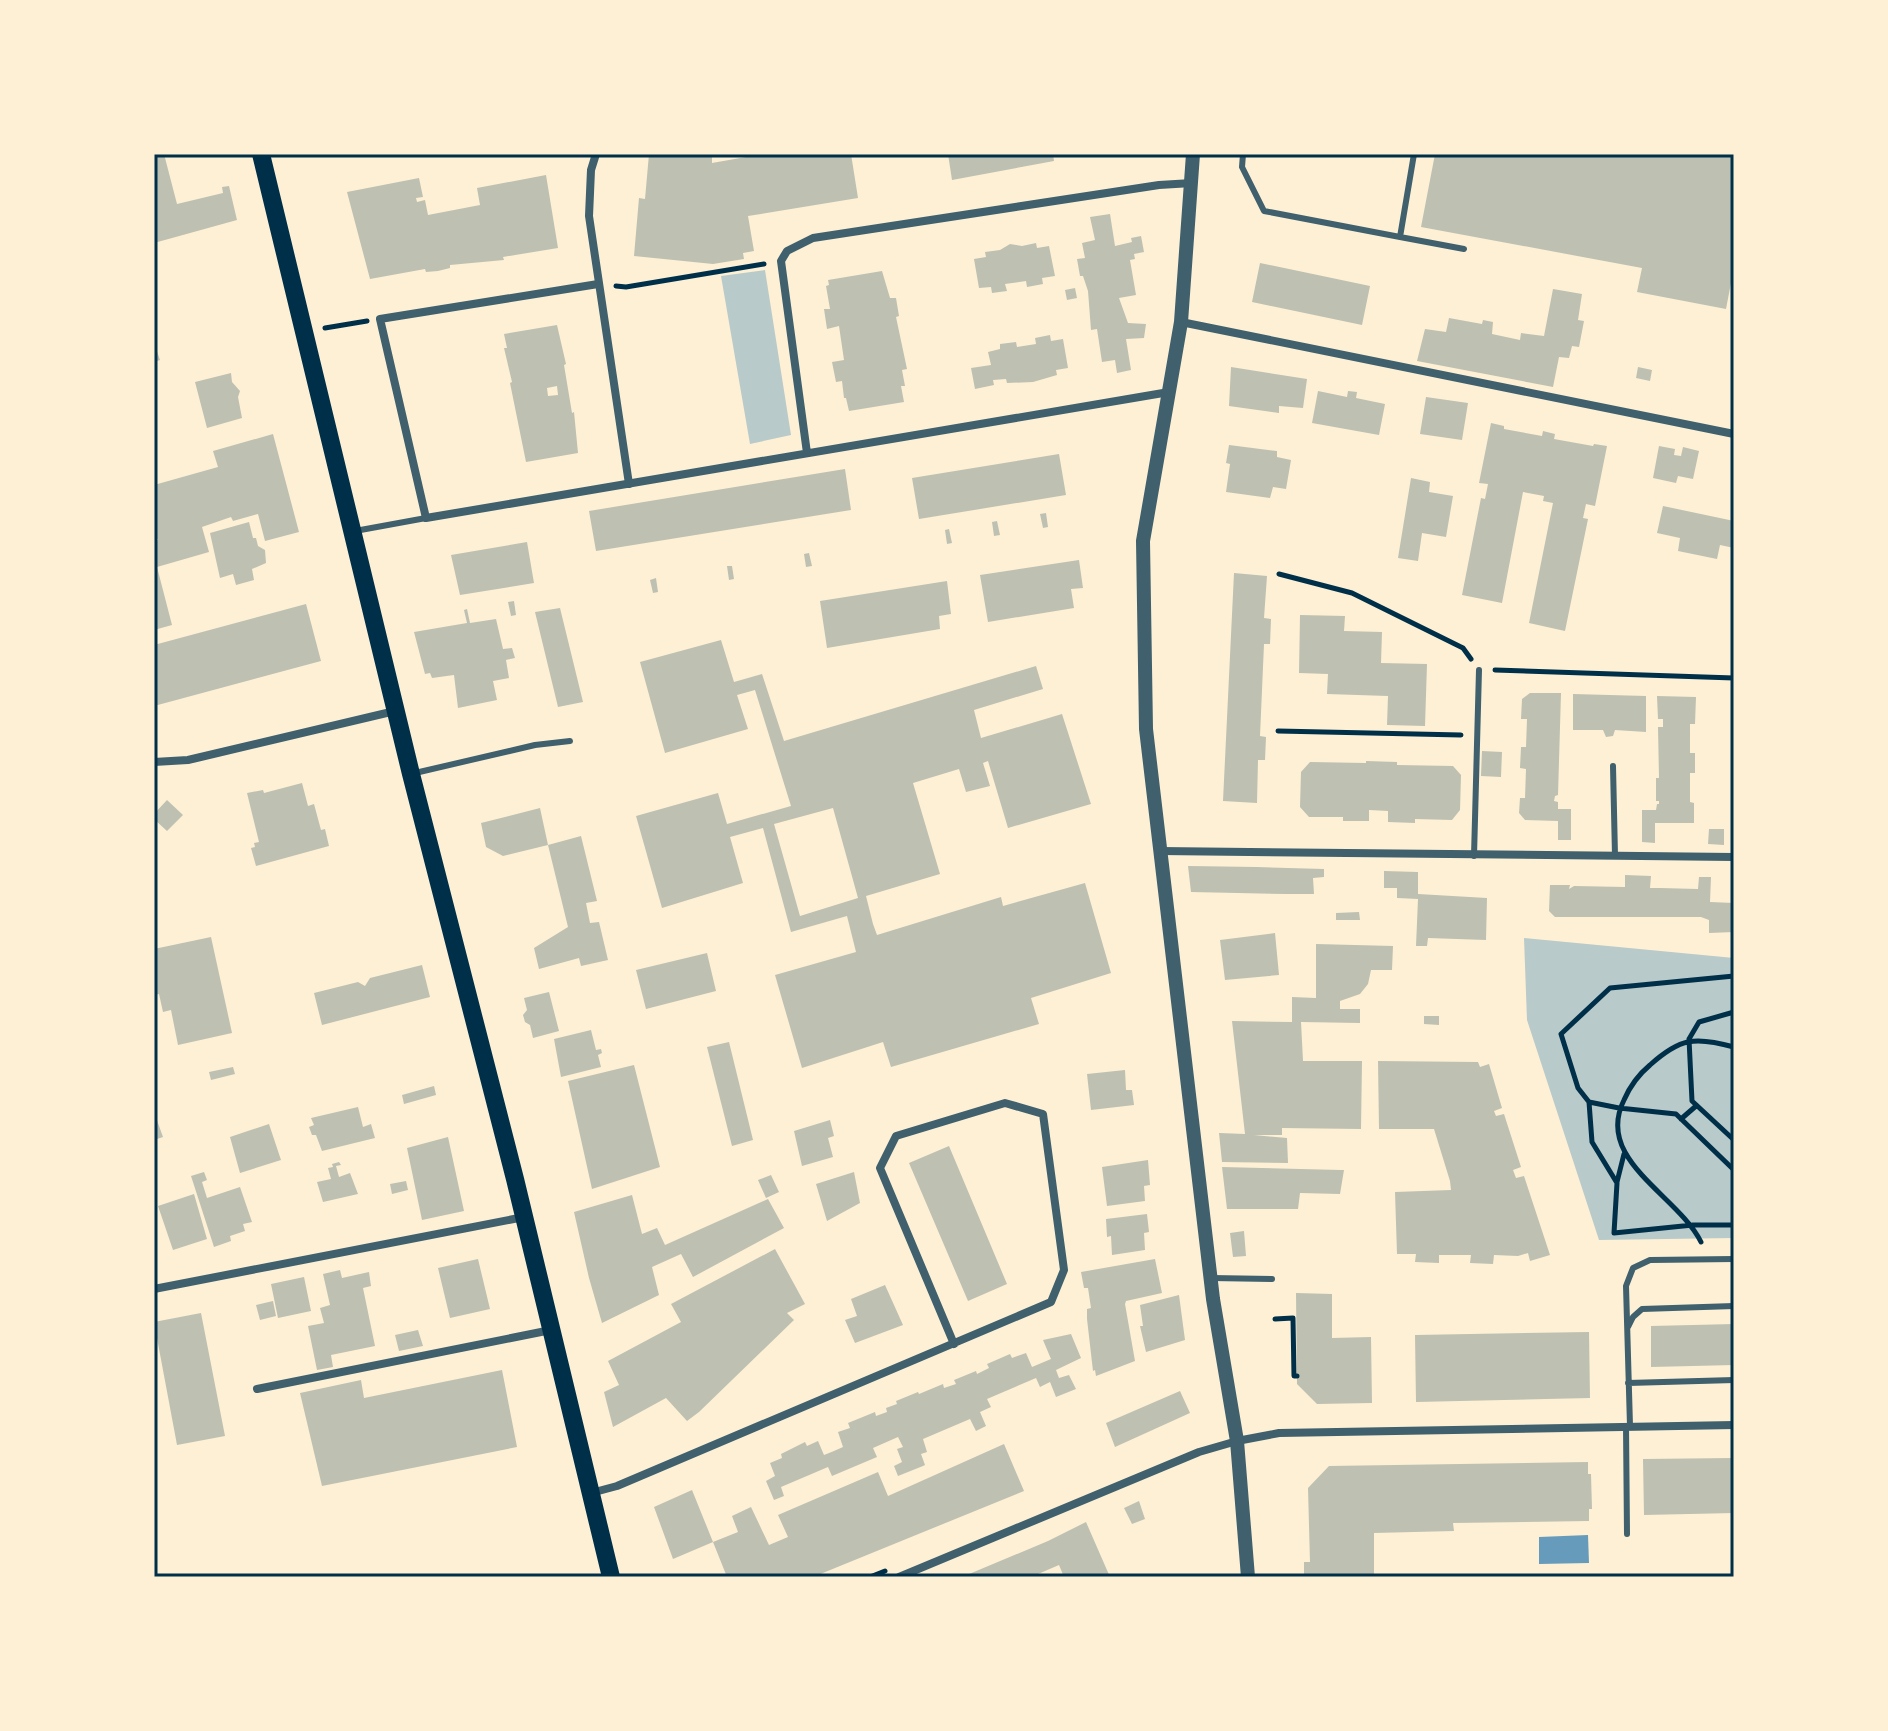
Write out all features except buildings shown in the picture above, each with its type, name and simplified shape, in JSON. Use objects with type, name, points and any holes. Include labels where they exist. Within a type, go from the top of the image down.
[{"type":"main road","points":[[261,154],[411,774],[524,1217],[611,1577]]},
{"type":"street","points":[[596,154],[591,170],[589,216],[629,484]]},
{"type":"street","points":[[1193,154],[1181,322],[1143,541],[1146,729],[1211,1278],[1237,1441],[1248,1577]]},
{"type":"street","points":[[807,453],[781,261],[787,251],[813,238],[1159,185],[1192,183]]},
{"type":"street","points":[[598,284],[380,319],[426,518],[1170,391]]},
{"type":"street","points":[[1181,322],[1734,434]]},
{"type":"street","points":[[154,762],[188,760],[396,711]]},
{"type":"street","points":[[1160,851],[1734,857]]},
{"type":"street","points":[[591,1493],[617,1486],[954,1344],[1051,1302],[1064,1270],[1043,1114],[1005,1103],[896,1136],[880,1168],[954,1344]]},
{"type":"street","points":[[154,1289],[524,1217]]},
{"type":"street","points":[[257,1389],[552,1330]]},
{"type":"street","points":[[899,1577],[1199,1452],[1279,1433],[1734,1425]]},
{"type":"lane","points":[[1243,154],[1242,167],[1264,211],[1464,249]]},
{"type":"lane","points":[[1400,237],[1414,154]]},
{"type":"lane","points":[[353,531],[426,518]]},
{"type":"lane","points":[[1474,856],[1479,670]]},
{"type":"lane","points":[[411,774],[535,745],[570,741]]},
{"type":"lane","points":[[1613,766],[1615,856]]},
{"type":"lane","points":[[1627,1534],[1626,1286],[1633,1268],[1650,1260],[1734,1259]]},
{"type":"lane","points":[[1211,1278],[1272,1279]]},
{"type":"lane","points":[[1626,1330],[1642,1309],[1734,1306]]},
{"type":"lane","points":[[1628,1383],[1734,1380]]},
{"type":"path","points":[[598,284],[626,287],[781,261]]},
{"type":"path","points":[[305,332],[380,319]]},
{"type":"path","points":[[1279,574],[1352,593],[1463,648],[1479,670],[1734,678]]},
{"type":"path","points":[[1278,731],[1477,735]]},
{"type":"path","points":[[1617,1183],[1592,1142],[1589,1102],[1578,1088],[1561,1034],[1610,988],[1734,976]]},
{"type":"path","points":[[1701,1242],[1693,1225],[1624,1154],[1616,1126],[1619,1108],[1631,1085],[1646,1068],[1668,1050],[1689,1039],[1699,1022],[1734,1012]]},
{"type":"path","points":[[1689,1039],[1714,1041],[1734,1047]]},
{"type":"path","points":[[1689,1039],[1692,1101],[1734,1140]]},
{"type":"path","points":[[1589,1102],[1676,1114],[1734,1170]]},
{"type":"path","points":[[1681,1119],[1696,1106]]},
{"type":"path","points":[[1624,1154],[1617,1183],[1614,1233],[1693,1225],[1734,1225]]},
{"type":"path","points":[[1275,1319],[1293,1318],[1294,1387]]},
{"type":"shaded area","points":[[765,270],[791,435],[750,444],[721,276]]},
{"type":"shaded area","points":[[1524,938],[1734,958],[1734,1238],[1599,1240],[1527,1020]]},
{"type":"water","points":[[1588,1535],[1589,1563],[1539,1564],[1539,1537]]}]
